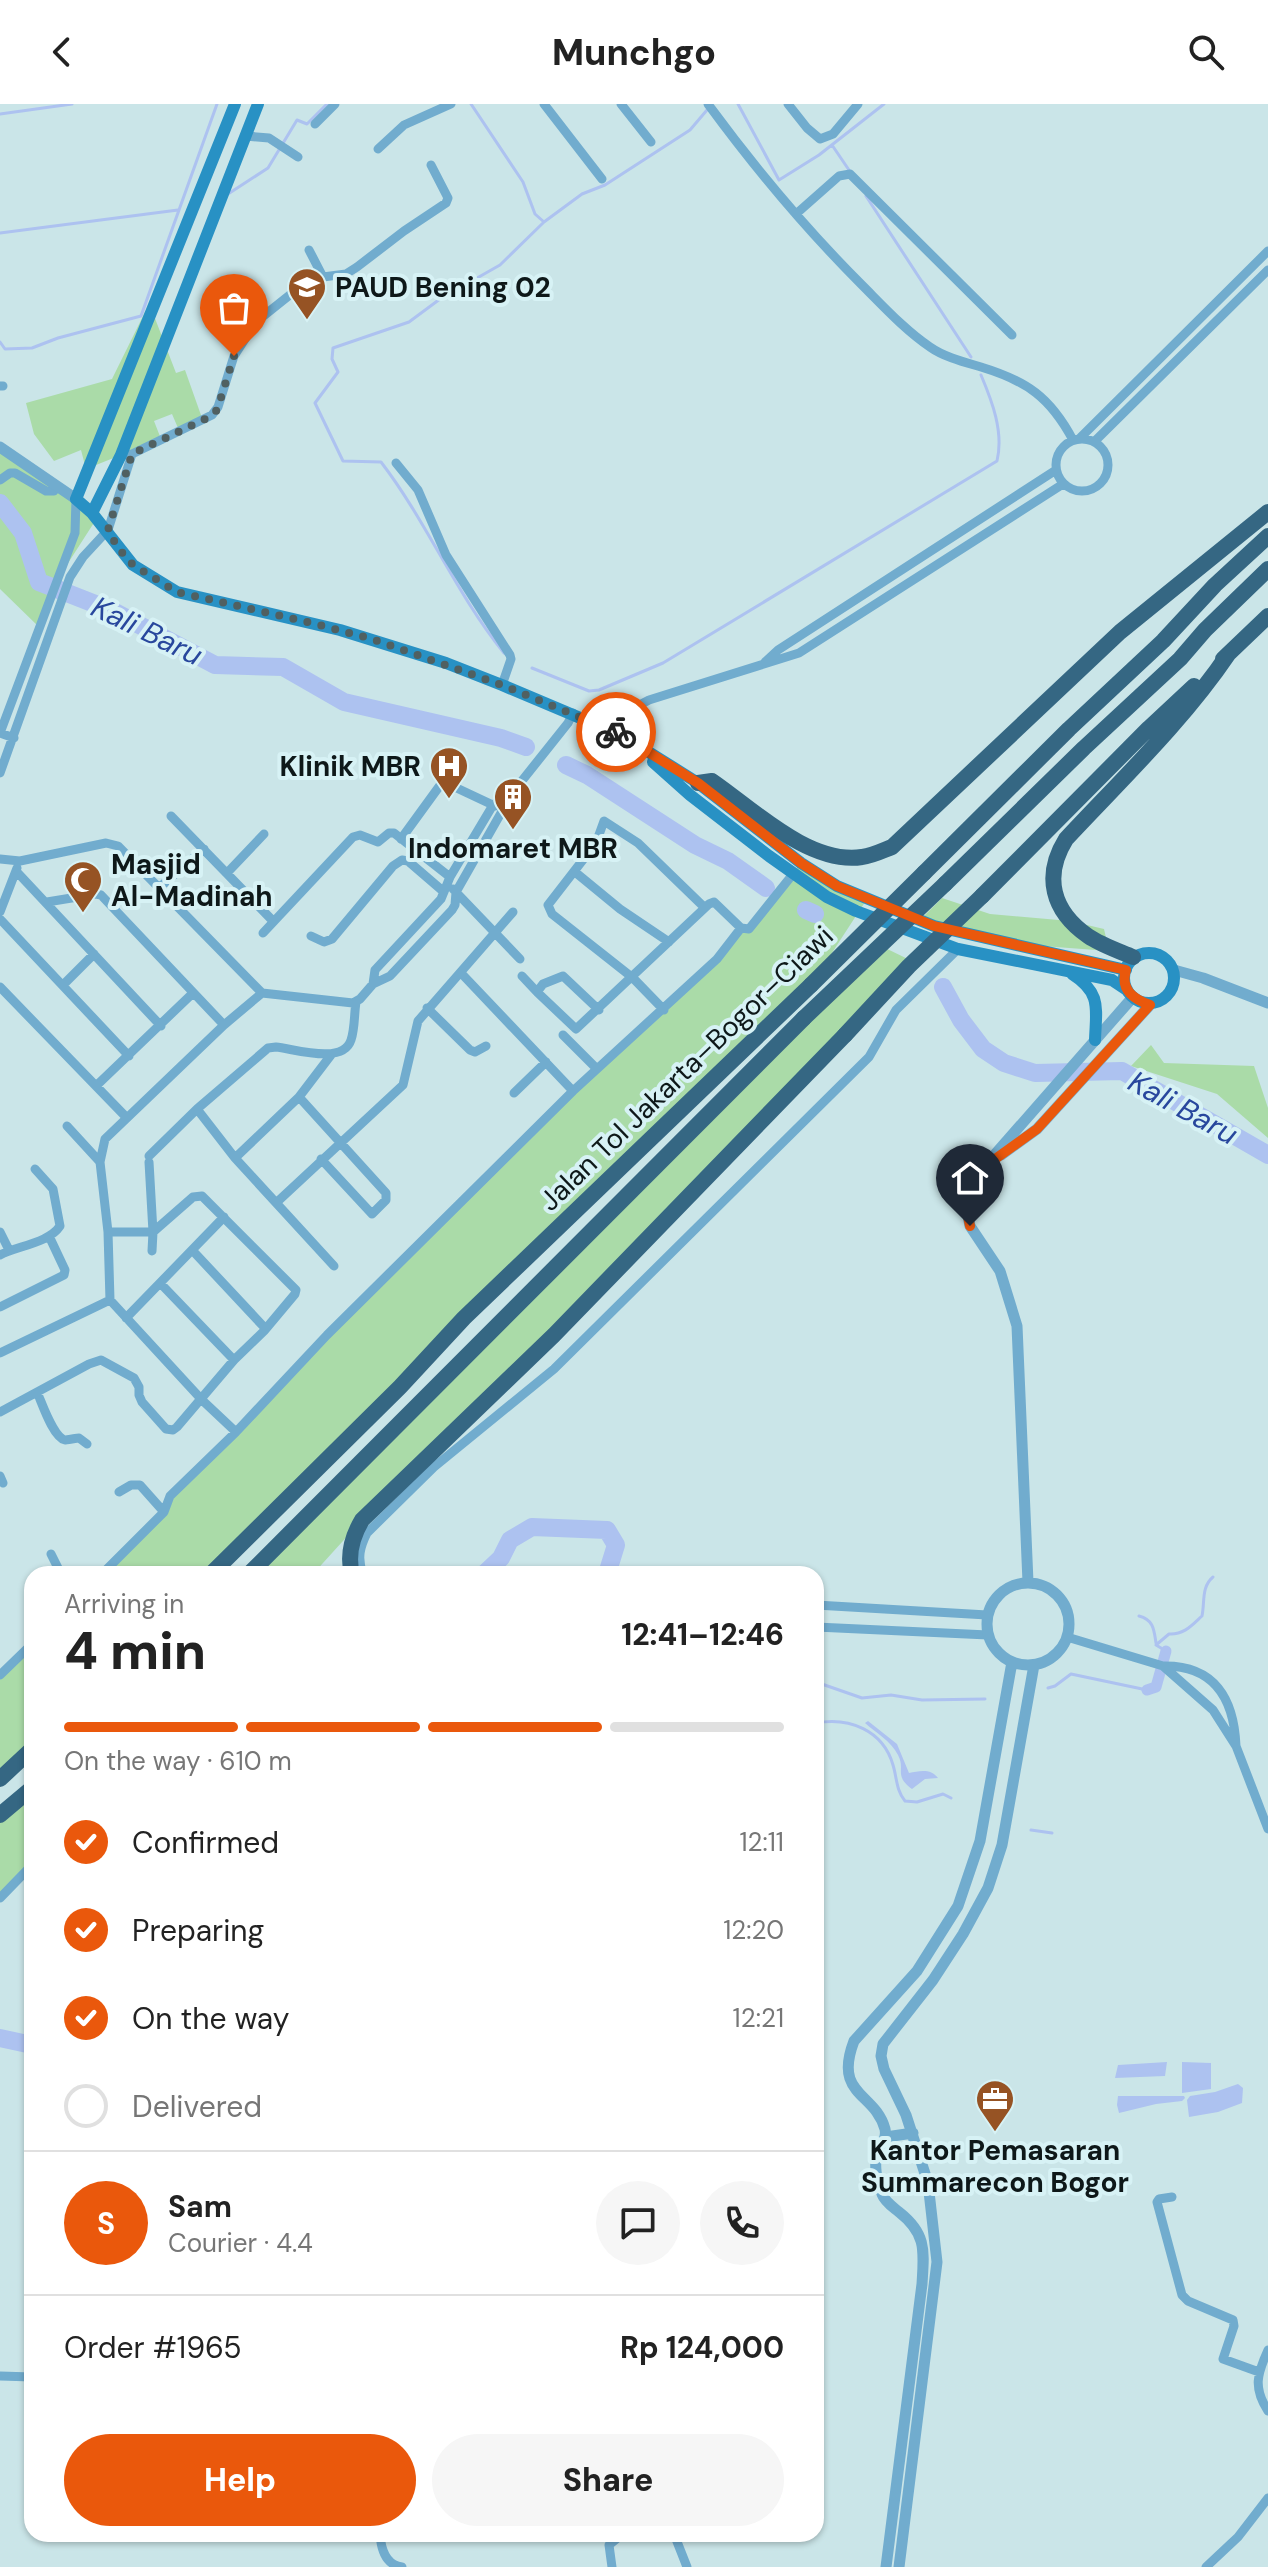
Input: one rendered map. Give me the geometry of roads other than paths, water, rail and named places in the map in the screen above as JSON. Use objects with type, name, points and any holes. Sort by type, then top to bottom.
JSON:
[{"type":"highway","points":[[694,789],[712,781],[783,833],[813,849],[844,858],[862,857],[892,847],[1120,632],[1268,512]]},
{"type":"highway","name":"Jalan Tol Jakarta–Bogor–Ciawi","points":[[219,1566],[400,1387],[464,1318],[811,985],[1268,536]]},
{"type":"highway","name":"Jalan Tol Jakarta–Bogor–Ciawi","points":[[257,1566],[804,1018],[1180,659],[1268,569]]},
{"type":"highway","points":[[351,1566],[349,1554],[362,1520],[554,1335],[909,966],[1149,728],[1268,616]]},
{"type":"highway","points":[[1130,964],[1089,937],[1069,918],[1056,896],[1053,878],[1055,856],[1066,839],[1213,677],[1229,653]]},
{"type":"highway","points":[[0,1779],[24,1756]]},
{"type":"highway","points":[[0,1815],[24,1795]]},
{"type":"main road","points":[[235,104],[76,499],[108,530],[133,565],[177,592],[340,630],[446,663],[502,685],[570,718],[605,727],[623,736],[694,789],[837,886],[934,926],[1130,964]]},
{"type":"main road","points":[[92,513],[127,454],[258,104]]},
{"type":"main road","points":[[694,789],[790,879],[856,911],[932,941],[1112,980],[1130,994],[1150,1005],[1161,1001],[1174,984],[1174,970],[1164,957],[1157,953],[1141,953],[1130,964],[1124,981],[1130,994]]},
{"type":"main road","points":[[1065,969],[1084,981],[1095,998],[1097,1008],[1092,1044]]},
{"type":"street","points":[[315,124],[335,104]]},
{"type":"street","points":[[378,149],[404,125],[451,104]]},
{"type":"street","points":[[621,104],[651,142]]},
{"type":"street","points":[[708,104],[825,248],[898,321],[932,349],[1001,373],[1036,391],[1077,439],[1095,441],[1106,452],[1107,474],[1104,481],[1084,491],[1070,488],[1063,484],[1056,470],[1061,449],[1077,439],[1268,251]]},
{"type":"street","points":[[788,104],[820,139],[827,138],[839,128],[858,104]]},
{"type":"street","points":[[547,105],[602,179]]},
{"type":"street","points":[[246,136],[269,138],[298,157]]},
{"type":"street","points":[[66,575],[108,530],[127,454],[205,419],[216,411],[234,356],[256,322],[296,290],[323,277],[346,274],[448,201],[431,165]]},
{"type":"street","points":[[796,214],[839,176],[850,174],[1012,335]]},
{"type":"street","points":[[309,250],[323,277]]},
{"type":"street","points":[[1095,441],[1268,270]]},
{"type":"street","points":[[0,447],[76,499],[75,533],[66,575],[0,733],[14,738]]},
{"type":"street","points":[[396,463],[418,490],[446,555],[510,655],[502,685]]},
{"type":"street","points":[[765,662],[778,650],[1056,470]]},
{"type":"street","points":[[0,480],[15,473],[46,491],[54,491],[57,486]]},
{"type":"street","points":[[605,727],[649,700],[765,662],[791,657],[1063,484]]},
{"type":"street","points":[[0,773],[14,738],[54,606]]},
{"type":"street","points":[[373,984],[375,970],[435,905],[498,808],[570,718]]},
{"type":"street","points":[[401,839],[441,784],[446,783],[498,808]]},
{"type":"street","points":[[152,1251],[149,1159],[197,1109],[270,1047],[331,1055],[343,1051],[348,1045],[356,1002],[373,984],[390,976],[452,910],[456,892],[498,808]]},
{"type":"street","points":[[171,816],[273,921]]},
{"type":"street","points":[[664,1010],[633,978],[549,910],[548,905],[596,843],[604,821],[638,843],[704,907]]},
{"type":"street","points":[[263,933],[353,837],[360,835],[378,842],[394,833],[447,885]]},
{"type":"street","points":[[227,873],[264,834]]},
{"type":"street","points":[[0,859],[20,861],[110,843],[126,852],[262,993],[345,1004],[356,1002]]},
{"type":"street","points":[[160,887],[204,849]]},
{"type":"street","points":[[311,936],[324,942],[332,939],[393,866],[402,860],[456,892],[520,959]]},
{"type":"street","points":[[0,912],[20,861]]},
{"type":"street","points":[[16,871],[161,1026]]},
{"type":"street","points":[[575,872],[620,909],[669,942]]},
{"type":"street","points":[[110,1566],[164,1512],[170,1496],[236,1432],[327,1335],[596,1068],[664,1010],[717,959],[790,879]]},
{"type":"street","points":[[47,902],[101,895],[224,1025]]},
{"type":"street","points":[[522,976],[574,1029],[579,1028],[704,907],[714,902],[745,929]]},
{"type":"street","points":[[276,1203],[403,1085],[418,1021],[513,912]]},
{"type":"street","points":[[0,919],[129,1056]]},
{"type":"street","points":[[361,1566],[360,1546],[367,1533],[434,1467],[566,1358],[869,1057],[896,1010],[958,949]]},
{"type":"street","points":[[63,985],[94,954]]},
{"type":"street","points":[[1174,970],[1268,1003]]},
{"type":"street","points":[[461,973],[573,1091]]},
{"type":"street","points":[[537,992],[543,984],[563,976],[599,1010]]},
{"type":"street","points":[[0,987],[127,1118]]},
{"type":"street","points":[[96,1086],[193,993]]},
{"type":"street","points":[[236,1432],[202,1400],[110,1300],[108,1232],[100,1162],[105,1139],[224,1025],[262,993]]},
{"type":"street","points":[[1028,1582],[1017,1326],[1000,1271],[970,1226],[966,1206],[968,1189],[1092,1044],[1130,994]]},
{"type":"street","points":[[984,1167],[1037,1129],[1150,1005]]},
{"type":"street","points":[[427,1008],[470,1050],[475,1052],[486,1046]]},
{"type":"street","points":[[563,1035],[596,1068]]},
{"type":"street","points":[[235,1158],[299,1097],[331,1055]]},
{"type":"street","points":[[514,1093],[546,1062]]},
{"type":"street","points":[[299,1097],[386,1193],[386,1200],[375,1213],[369,1212],[321,1159]]},
{"type":"street","points":[[197,1109],[235,1158],[334,1266]]},
{"type":"street","points":[[67,1126],[100,1162]]},
{"type":"street","points":[[0,1232],[5,1252],[49,1236],[60,1226],[52,1186],[35,1169]]},
{"type":"street","points":[[0,1412],[99,1360],[134,1378],[142,1402],[169,1430],[177,1427],[295,1294],[296,1290],[202,1196],[197,1195],[153,1232],[108,1232]]},
{"type":"street","points":[[126,1318],[224,1217]]},
{"type":"street","points":[[0,1307],[64,1275],[65,1270],[49,1236]]},
{"type":"street","points":[[193,1251],[263,1325],[264,1331]]},
{"type":"street","points":[[161,1284],[234,1360]]},
{"type":"street","points":[[0,1353],[110,1300]]},
{"type":"street","points":[[37,1392],[55,1431],[65,1440],[79,1438],[87,1444]]},
{"type":"street","points":[[119,1492],[131,1485],[140,1485],[164,1512]]},
{"type":"street","points":[[51,1554],[57,1566]]},
{"type":"street","points":[[1028,1582],[1049,1588],[1058,1595],[1068,1615],[1067,1637],[1055,1656],[1034,1665],[1012,1662],[993,1646],[988,1635],[987,1615],[993,1601],[1003,1590],[1028,1582]]},
{"type":"street","points":[[824,1605],[987,1615]]},
{"type":"street","points":[[824,1627],[988,1635]]},
{"type":"street","points":[[1067,1637],[1163,1666],[1178,1666],[1201,1674],[1214,1683],[1227,1700],[1235,1721],[1236,1746]]},
{"type":"street","points":[[0,1675],[24,1652]]},
{"type":"street","points":[[886,2567],[922,2284],[922,2239],[912,2222],[882,2195],[875,2167],[877,2152],[886,2137],[881,2119],[860,2097],[849,2078],[849,2056],[854,2041],[917,1971],[958,1906],[970,1877],[980,1841],[1012,1662]]},
{"type":"street","points":[[899,2567],[935,2285],[936,2238],[928,2183],[913,2133],[881,2056],[883,2044],[933,1980],[988,1888],[1002,1845],[1034,1665]]},
{"type":"street","points":[[1163,1666],[1213,1710],[1236,1746],[1268,1829]]},
{"type":"street","points":[[1198,1696],[1214,1683]]},
{"type":"street","points":[[0,1898],[24,1873]]},
{"type":"street","points":[[886,2137],[913,2133]]},
{"type":"street","points":[[1172,2197],[1156,2201],[1182,2295],[1186,2300],[1233,2320],[1224,2361],[1259,2372]]},
{"type":"street","points":[[922,2239],[936,2238]]},
{"type":"street","points":[[1268,2350],[1259,2372],[1259,2396],[1268,2411]]},
{"type":"street","points":[[0,2376],[24,2377]]},
{"type":"street","points":[[1206,2567],[1238,2537],[1268,2498]]},
{"type":"street","points":[[382,2542],[389,2561],[402,2567]]},
{"type":"street","points":[[611,2542],[609,2545],[612,2567]]},
{"type":"street","points":[[677,2542],[687,2567]]},
{"type":"water","points":[[868,1721],[897,1744],[909,1773],[928,1771],[938,1778],[925,1779],[912,1789],[901,1776],[900,1760],[895,1750],[865,1723]]},
{"type":"water","points":[[1167,2062],[1165,2076],[1115,2078],[1118,2065]]},
{"type":"water","points":[[1182,2062],[1211,2063],[1211,2089],[1182,2093]]},
{"type":"water","points":[[1238,2084],[1243,2088],[1242,2103],[1218,2112],[1189,2117],[1187,2100],[1190,2096]]},
{"type":"water","points":[[1118,2096],[1184,2096],[1185,2098],[1119,2113]]},
{"type":"waterway","points":[[0,114],[72,104]]},
{"type":"waterway","points":[[0,342],[5,349],[32,348],[141,316],[217,104]]},
{"type":"waterway","points":[[228,194],[268,168],[297,120],[307,124],[327,104]]},
{"type":"waterway","points":[[471,104],[523,182],[535,214],[544,222],[500,265],[440,299],[409,322],[333,348],[332,359],[338,372],[315,403],[343,461],[381,462],[413,509],[471,607],[504,653]]},
{"type":"waterway","points":[[738,104],[779,180],[819,155],[884,104]]},
{"type":"waterway","points":[[544,222],[582,194],[605,185],[690,130],[707,110]]},
{"type":"waterway","points":[[832,145],[851,173]]},
{"type":"waterway","points":[[866,196],[971,357]]},
{"type":"waterway","points":[[0,233],[178,210]]},
{"type":"waterway","points":[[532,668],[589,691],[599,690],[663,663],[997,461],[998,428],[981,375]]},
{"type":"waterway","name":"Kali Baru","points":[[0,503],[23,533],[39,582],[113,611],[215,665],[283,667],[344,702],[501,738],[526,747]]},
{"type":"waterway","name":"Kali Baru","points":[[566,765],[587,775],[695,845],[728,861],[766,888]]},
{"type":"waterway","name":"Kali Baru","points":[[806,910],[815,914]]},
{"type":"waterway","name":"Kali Baru","points":[[943,987],[961,1020],[983,1049],[1004,1063],[1035,1073],[1122,1071],[1268,1155]]},
{"type":"waterway","points":[[492,1566],[501,1558],[510,1540],[532,1527],[607,1530],[616,1545],[609,1566]]},
{"type":"waterway","points":[[1166,1651],[1156,1645],[1169,1634],[1187,1629],[1202,1616],[1205,1590],[1213,1577]]},
{"type":"waterway","points":[[1139,1616],[1150,1623],[1156,1643]]},
{"type":"waterway","points":[[1147,1690],[1156,1687],[1166,1651]]},
{"type":"waterway","points":[[1048,1688],[1071,1674],[1147,1690]]},
{"type":"waterway","points":[[824,1685],[862,1698],[891,1695],[922,1700],[985,1699]]},
{"type":"waterway","points":[[824,1722],[852,1724],[873,1735],[888,1753],[905,1801],[917,1802],[943,1794],[951,1798]]},
{"type":"waterway","points":[[1031,1830],[1052,1833]]},
{"type":"waterway","points":[[0,2038],[24,2043]]},
{"type":"place","name":"PAUD Bening 02","points":[[307,321]]},
{"type":"place","name":"Klinik MBR","points":[[449,800]]},
{"type":"place","name":"Indomaret MBR","points":[[513,831]]},
{"type":"place","name":"Masjid Al-Madinah","points":[[83,914]]},
{"type":"place","name":"Kantor Pemasaran Summarecon Bogor","points":[[995,2133]]}]
